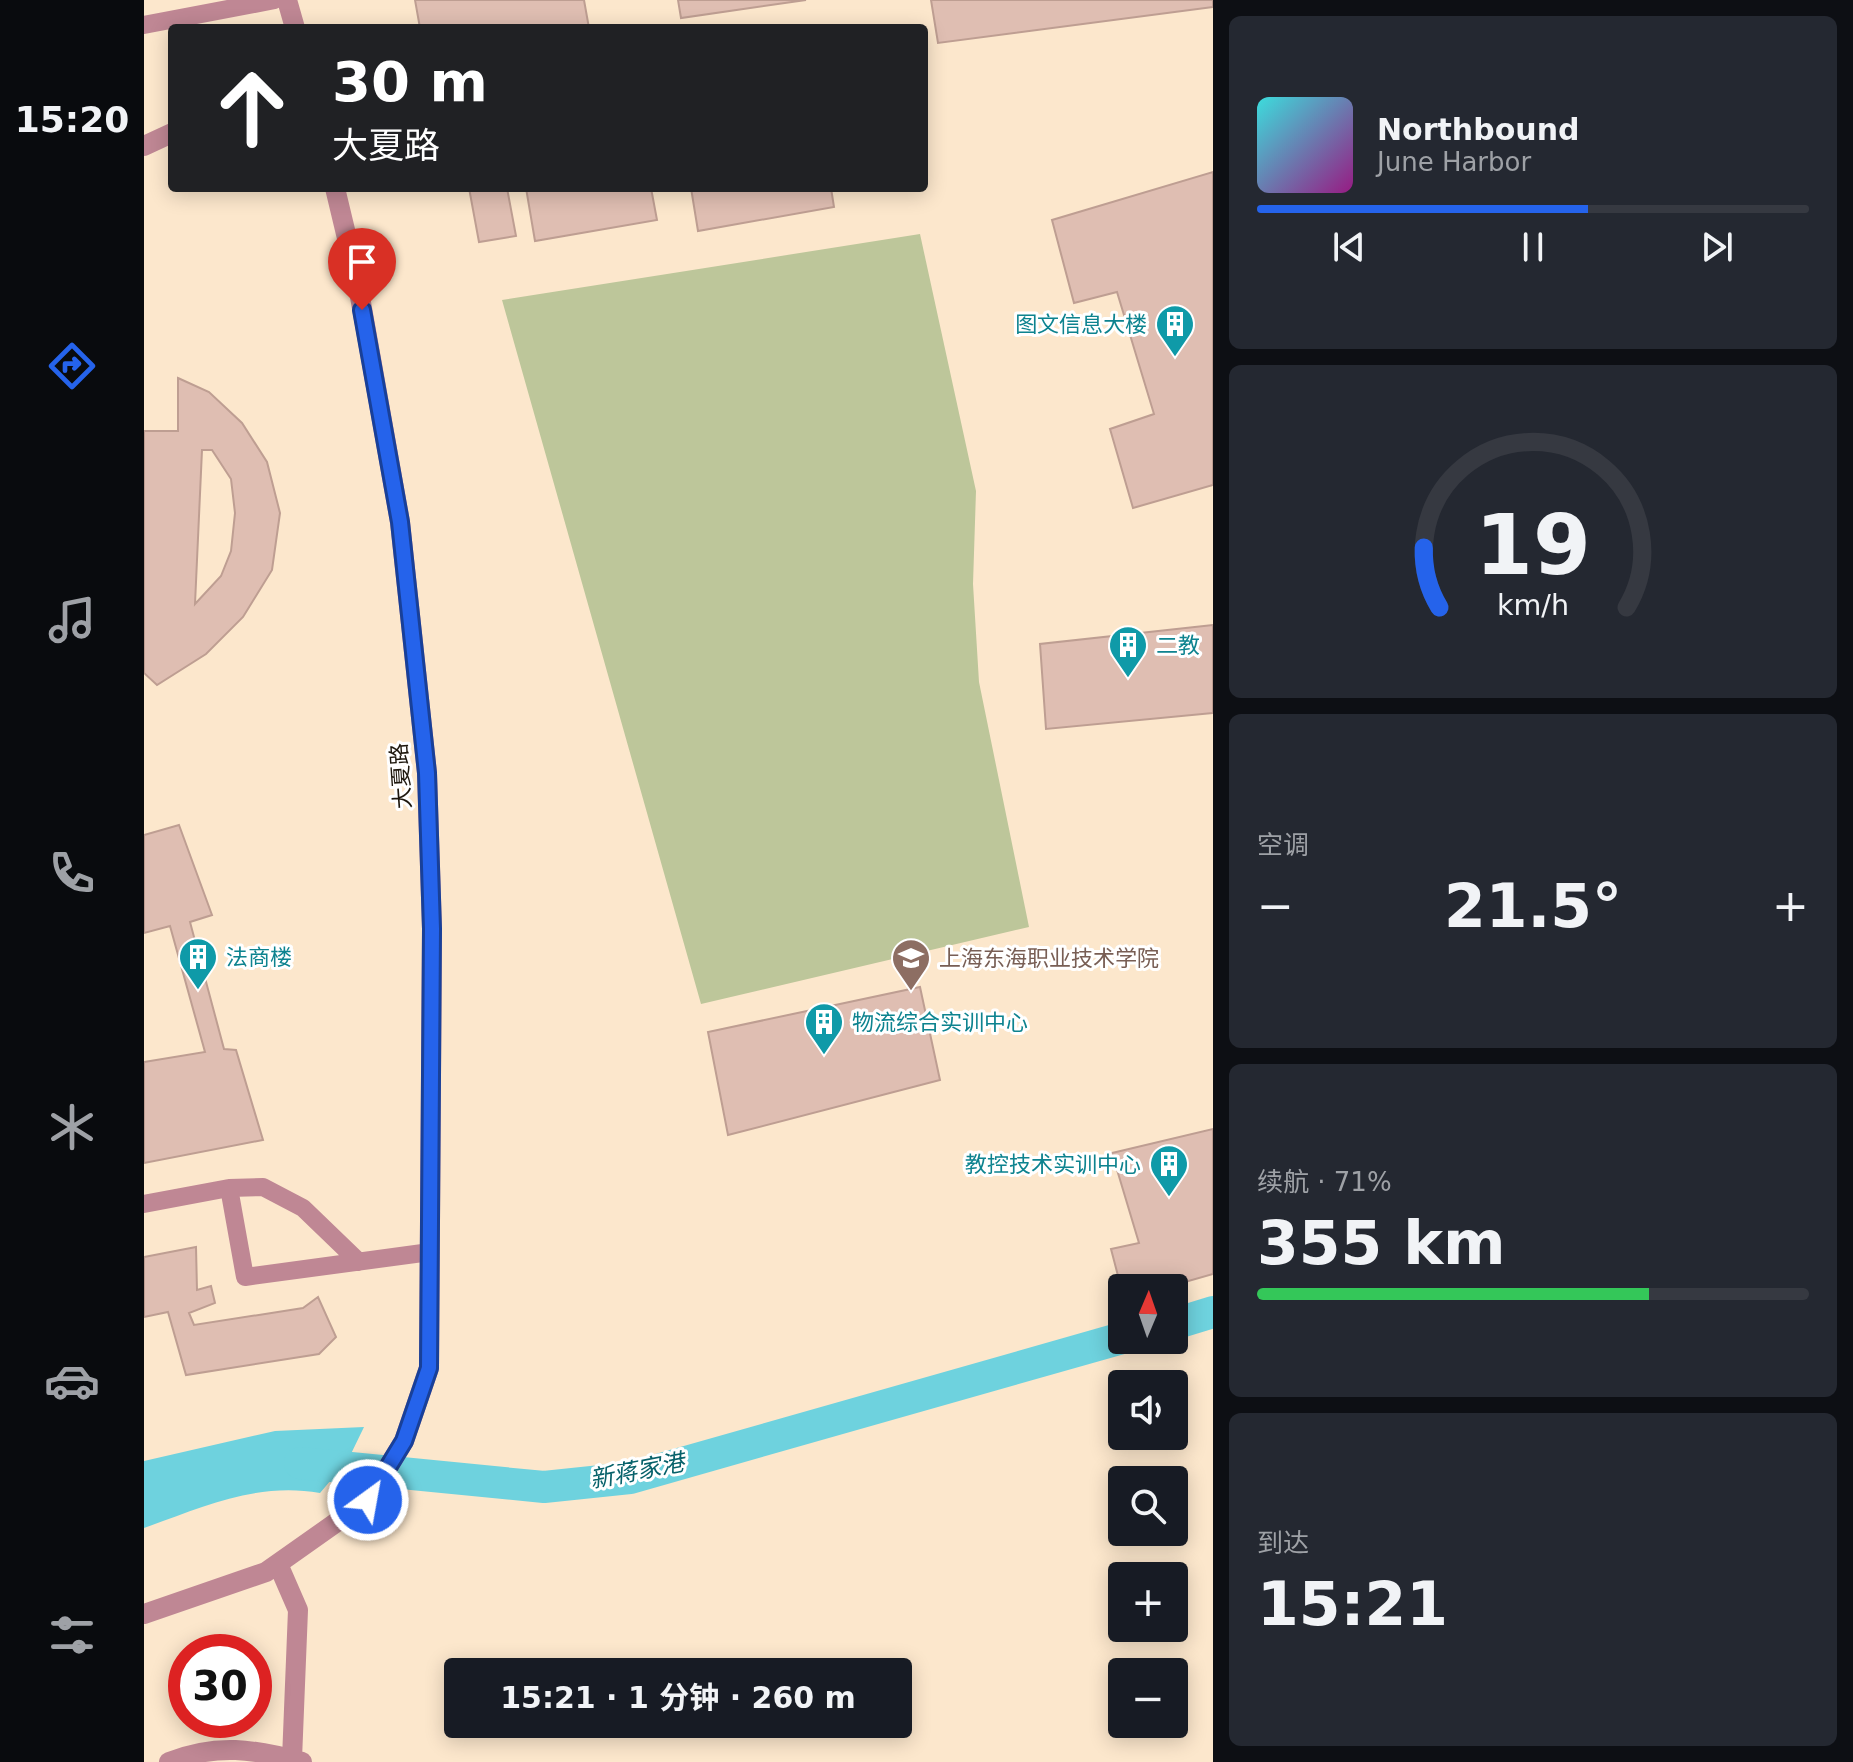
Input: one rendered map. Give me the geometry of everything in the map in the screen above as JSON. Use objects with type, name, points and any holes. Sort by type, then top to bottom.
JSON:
[{"type":"street","points":[[144,25],[275,0]]},
{"type":"street","points":[[287,0],[294,24]]},
{"type":"street","points":[[144,146],[168,135]]},
{"type":"street","name":"大夏路","points":[[144,1614],[266,1572],[313,1542],[368,1500],[404,1441],[429,1368],[432,929],[427,773],[400,522],[357,280],[336,192]]},
{"type":"street","points":[[144,1204],[229,1188],[263,1187],[303,1208],[359,1262]]},
{"type":"street","points":[[229,1188],[245,1277],[430,1252]]},
{"type":"street","points":[[169,1762],[193,1753],[258,1749],[297,1761],[298,1610],[278,1564]]},
{"type":"green space","points":[[920,234],[976,491],[973,584],[979,682],[1029,927],[701,1004],[502,300]]},
{"type":"water","points":[[364,1427],[348,1460],[320,1493],[274,1491],[230,1498],[144,1528],[144,1461],[275,1431]]},
{"type":"building","points":[[415,0],[584,0],[588,24],[419,24]]},
{"type":"building","points":[[678,0],[806,0],[681,18]]},
{"type":"building","points":[[931,0],[1213,0],[1213,7],[938,43]]},
{"type":"building","name":"图文信息大楼","points":[[1213,172],[1213,485],[1133,508],[1110,429],[1154,414],[1117,292],[1074,303],[1052,220]]},
{"type":"building","points":[[470,192],[508,192],[516,236],[479,242]]},
{"type":"building","points":[[527,192],[652,192],[657,220],[535,241]]},
{"type":"building","points":[[692,192],[832,192],[834,207],[698,231]]},
{"type":"building","points":[[178,378],[209,392],[242,423],[267,462],[280,513],[272,570],[243,617],[206,654],[157,685],[144,673],[144,431],[178,431]],"holes":[[[202,450],[212,450],[231,479],[235,513],[231,551],[221,576],[195,604]]]},
{"type":"building","name":"二教","points":[[1213,625],[1213,713],[1046,729],[1040,644]]},
{"type":"building","name":"法商楼","points":[[179,825],[212,915],[190,922],[224,1049],[236,1050],[263,1140],[144,1163],[144,1062],[205,1052],[170,926],[144,933],[144,835]]},
{"type":"building","name":"物流综合实训中心","points":[[920,987],[940,1080],[728,1135],[708,1032]]},
{"type":"building","name":"教控技术实训中心","points":[[1213,1129],[1213,1274],[1188,1281],[1188,1274],[1118,1274],[1111,1249],[1139,1243],[1112,1153]]},
{"type":"building","points":[[196,1247],[197,1290],[211,1286],[215,1303],[189,1313],[194,1325],[303,1308],[318,1297],[336,1337],[319,1354],[186,1375],[168,1312],[144,1317],[144,1257]]},
{"type":"waterway","name":"新蒋家港","points":[[1188,1320],[1213,1312]]},
{"type":"waterway","name":"新蒋家港","points":[[300,1463],[544,1487],[630,1478],[1108,1342]]},
{"type":"place","name":"图文信息大楼","points":[[1175,358]]},
{"type":"place","name":"二教","points":[[1128,679]]},
{"type":"place","name":"法商楼","points":[[198,991]]},
{"type":"place","name":"上海东海职业技术学院","points":[[911,992]]},
{"type":"place","name":"物流综合实训中心","points":[[824,1056]]},
{"type":"place","name":"教控技术实训中心","points":[[1169,1198]]},
{"type":"route","points":[[362,310],[400,522],[427,773],[432,929],[429,1368],[404,1441],[368,1500]]}]
